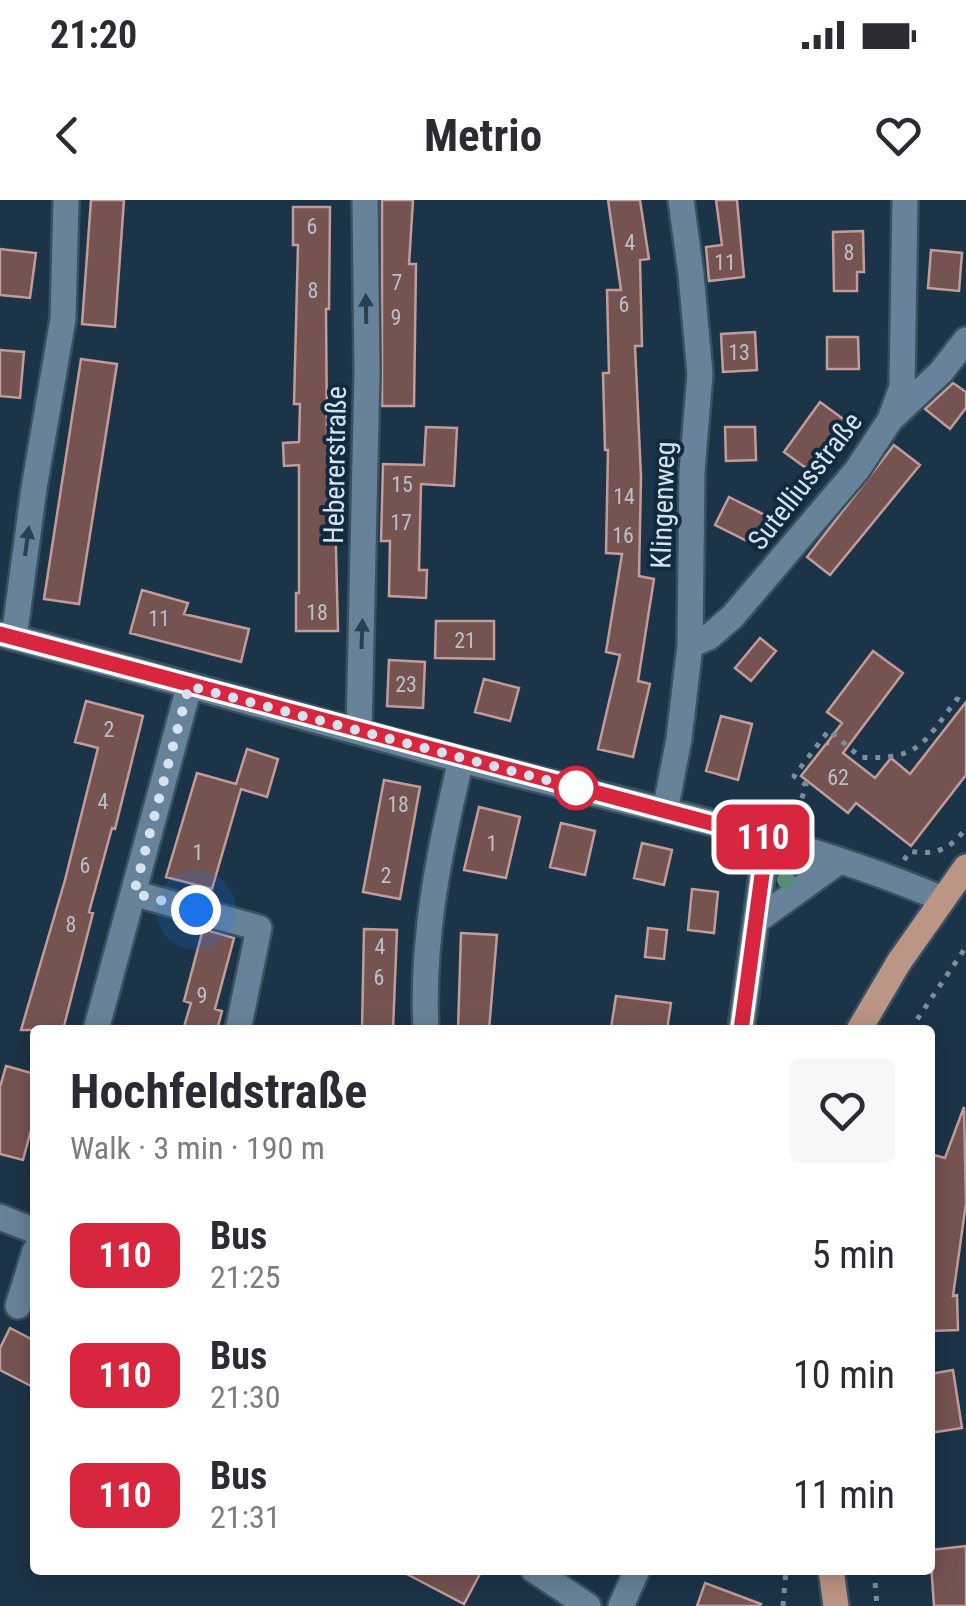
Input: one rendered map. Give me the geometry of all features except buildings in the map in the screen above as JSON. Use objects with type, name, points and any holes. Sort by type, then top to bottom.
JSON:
[{"type":"main road","points":[[862,1025],[899,962],[966,867]]},
{"type":"main road","points":[[833,1575],[836,1606]]},
{"type":"street","points":[[66,200],[63,320],[7,636],[777,842],[893,878],[942,898]]},
{"type":"street","name":"Hebererstraße","points":[[359,731],[367,372],[365,200]]},
{"type":"street","name":"Klingenweg","points":[[665,812],[679,739],[690,644],[692,471],[700,374],[692,274],[680,200]]},
{"type":"street","name":"Sutelliusstraße","points":[[690,644],[709,637],[734,616],[857,470],[890,420],[902,387],[905,200]]},
{"type":"street","points":[[890,420],[941,372],[966,340]]},
{"type":"street","points":[[97,1025],[189,686]]},
{"type":"street","points":[[426,1025],[431,920],[462,760]]},
{"type":"street","points":[[742,1025],[756,920],[777,842]]},
{"type":"street","points":[[756,920],[838,862]]},
{"type":"street","points":[[134,893],[259,928],[239,1025]]},
{"type":"street","points":[[0,1217],[30,1229]]},
{"type":"street","points":[[18,1306],[30,1267]]},
{"type":"street","points":[[542,1575],[588,1606]]},
{"type":"street","points":[[621,1606],[635,1575]]},
{"type":"path","points":[[777,842],[806,785],[794,776],[829,730],[860,757],[903,755],[916,751],[957,699],[966,704]]},
{"type":"path","points":[[893,878],[910,851],[941,851],[966,828]]},
{"type":"path","points":[[913,1025],[966,948]]},
{"type":"path","points":[[784,1606],[786,1575]]},
{"type":"path","points":[[874,1575],[877,1606]]},
{"type":"bus line","name":"110","points":[[0,634],[462,760],[767,838],[742,1025]]},
{"type":"route","points":[[196,910],[134,893],[189,686],[584,790],[576,788]]}]
